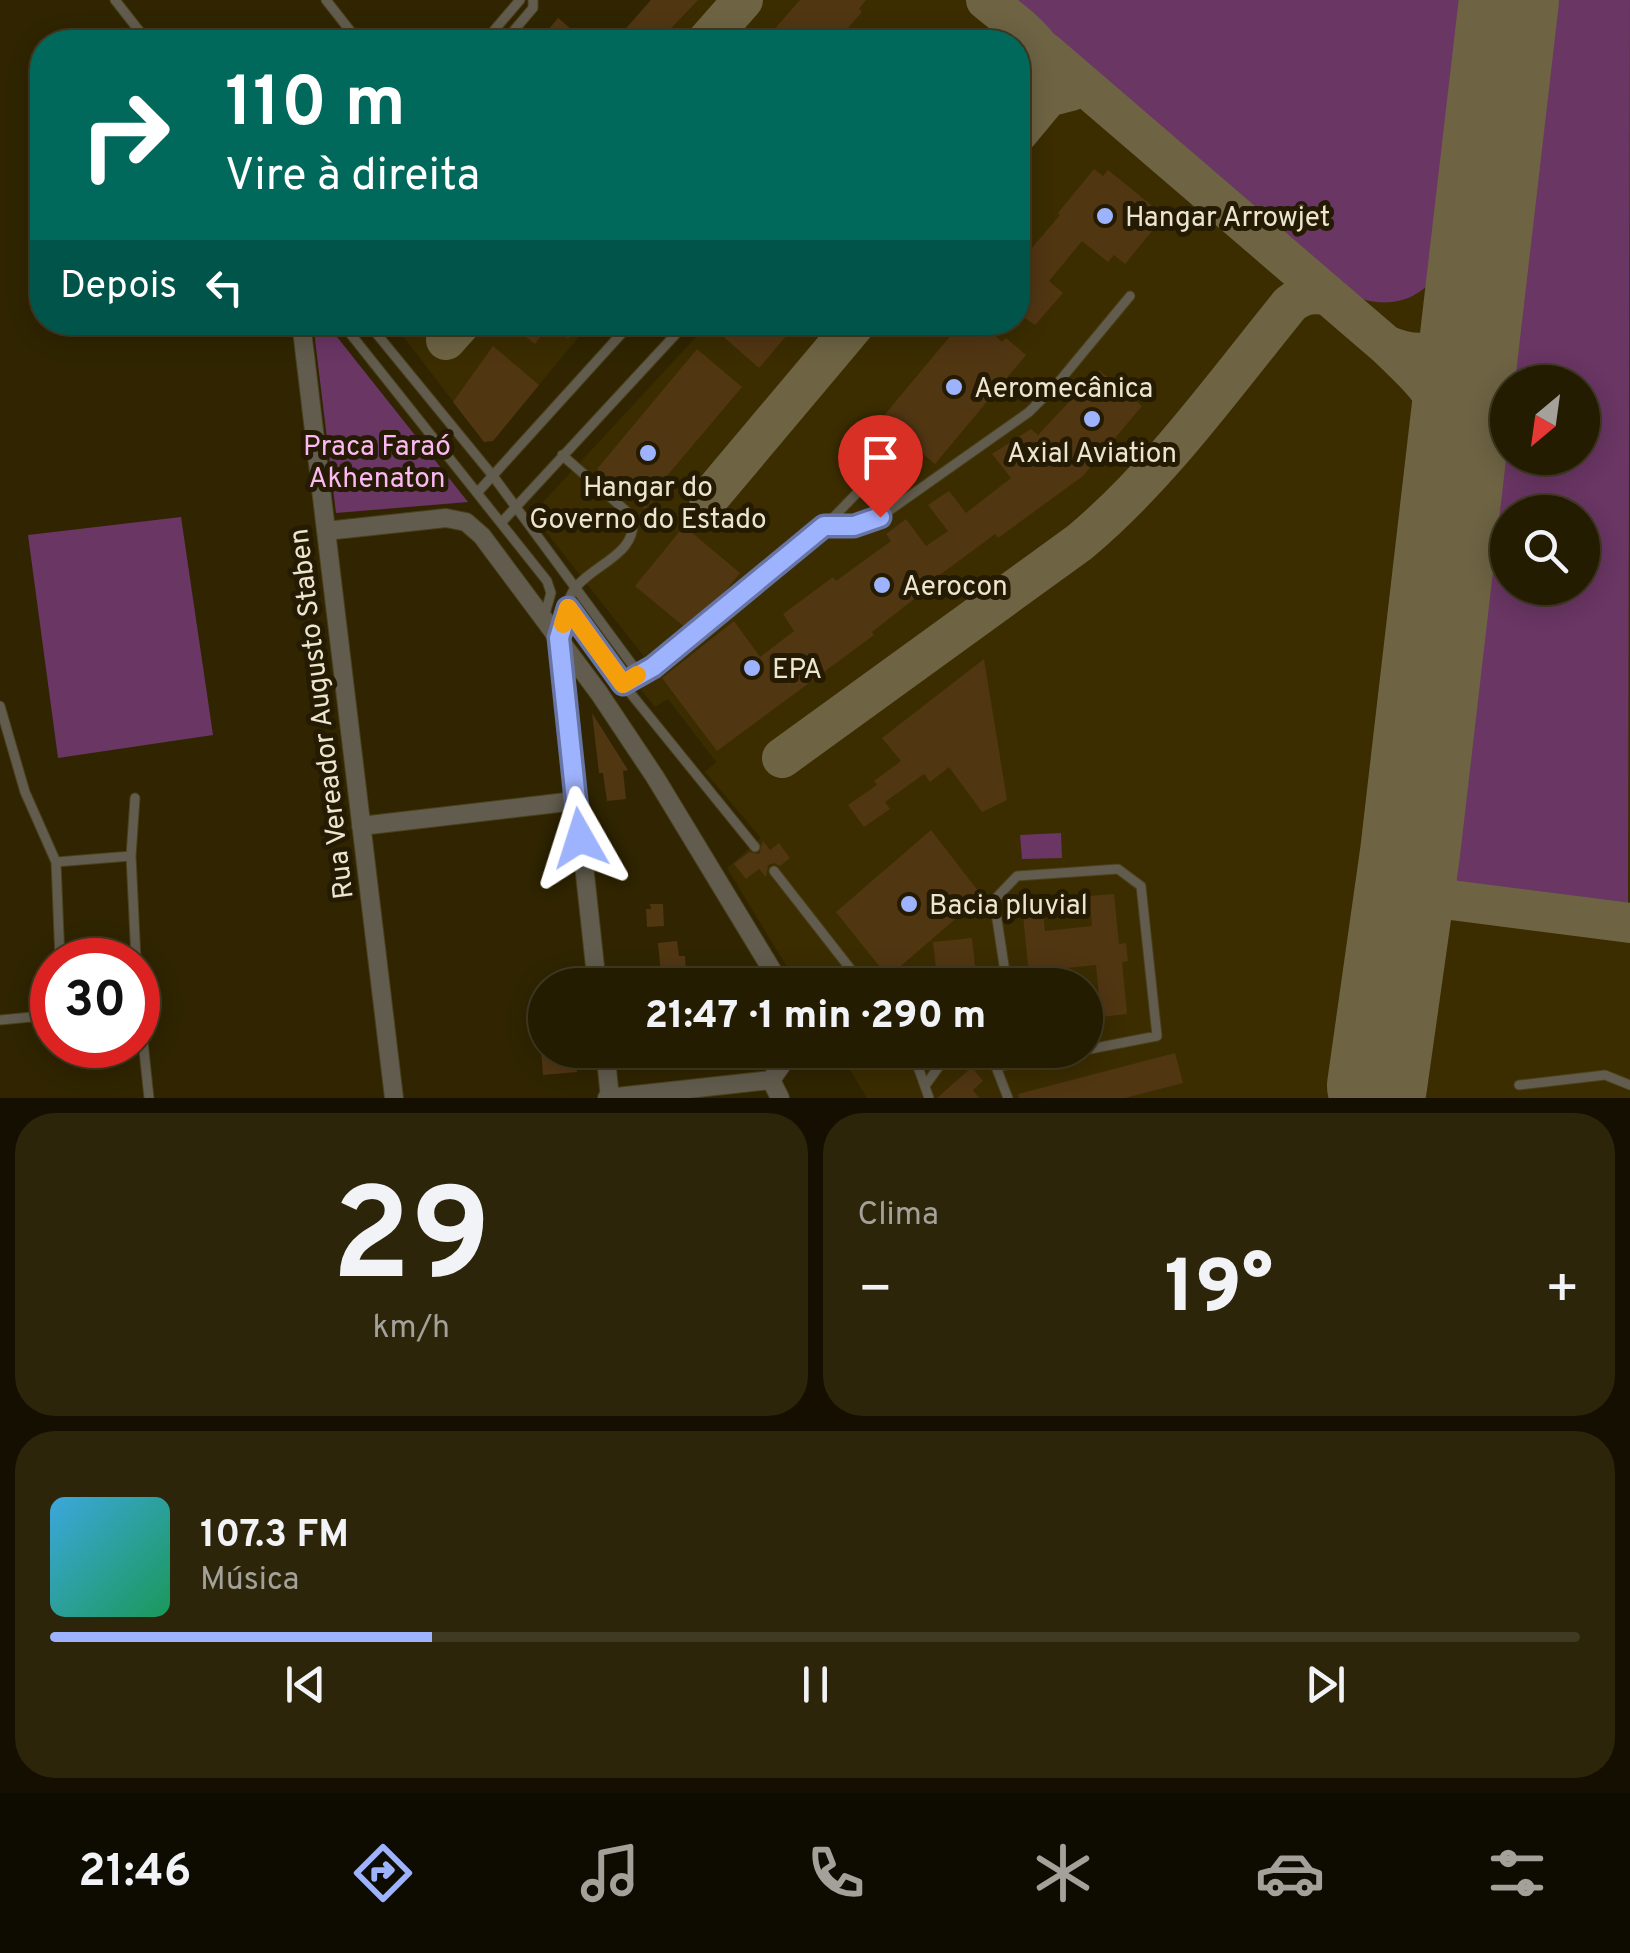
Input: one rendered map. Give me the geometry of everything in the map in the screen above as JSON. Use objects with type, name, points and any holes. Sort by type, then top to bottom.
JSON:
[{"type":"street","name":"Rua Vereador Augusto Staben","points":[[303,335],[394,1098]]},
{"type":"street","points":[[326,530],[446,518],[466,522],[482,536],[544,617],[655,777],[771,968]]},
{"type":"street","points":[[559,638],[595,968]]},
{"type":"street","points":[[362,826],[576,800]]},
{"type":"street","points":[[606,1068],[609,1098],[771,1080],[779,1068]]},
{"type":"street","points":[[771,1080],[780,1098]]},
{"type":"lane","points":[[115,0],[139,30]]},
{"type":"lane","points":[[326,0],[350,30]]},
{"type":"lane","points":[[494,30],[520,0]]},
{"type":"lane","points":[[514,30],[533,8],[533,0]]},
{"type":"lane","points":[[824,526],[854,526],[880,517],[1029,412],[1130,296]]},
{"type":"lane","points":[[355,335],[550,586],[544,617]]},
{"type":"lane","points":[[378,335],[493,476],[639,674]]},
{"type":"lane","points":[[476,493],[620,335]]},
{"type":"lane","points":[[500,523],[675,335]]},
{"type":"lane","points":[[559,638],[574,588],[628,546],[634,530],[633,517],[562,454]]},
{"type":"lane","points":[[623,684],[653,667],[824,526],[888,460]]},
{"type":"lane","points":[[568,608],[623,684],[755,847]]},
{"type":"lane","points":[[0,706],[26,792],[56,862],[59,938]]},
{"type":"lane","points":[[135,798],[130,856],[135,938]]},
{"type":"lane","points":[[56,862],[130,856]]},
{"type":"lane","points":[[1004,968],[994,900],[1017,876],[1118,869],[1141,886],[1157,1036],[1103,1046]]},
{"type":"lane","points":[[774,871],[850,968]]},
{"type":"lane","points":[[0,1020],[30,1017]]},
{"type":"lane","points":[[145,1068],[149,1098]]},
{"type":"lane","points":[[918,1068],[929,1098]]},
{"type":"lane","points":[[925,1086],[938,1068]]},
{"type":"lane","points":[[997,1068],[1008,1098]]},
{"type":"lane","points":[[1519,1085],[1604,1075],[1630,1085]]},
{"type":"shaded area","points":[[651,0],[1630,0],[1630,1098],[867,1098],[849,1068],[1103,1068],[1103,968],[788,968],[727,868],[761,838],[705,772],[716,762],[668,699],[655,707],[641,690],[647,676],[657,673],[532,514],[698,335],[1030,335],[1030,30],[625,30]]},
{"type":"shaded area","points":[[402,335],[580,335],[493,441],[484,442]]},
{"type":"green space","points":[[1012,0],[1471,0],[1444,258],[1431,282],[1399,301],[1359,298]]},
{"type":"green space","points":[[1544,0],[1630,0],[1628,908],[1450,893],[1435,882],[1490,437],[1490,475],[1600,475],[1600,365],[1499,365]]},
{"type":"green space","name":"Praca Faraó Akhenaton","points":[[314,335],[336,335],[468,502],[336,513]]},
{"type":"green space","points":[[181,517],[213,735],[58,758],[28,535]]},
{"type":"green space","points":[[1061,833],[1062,858],[1022,859],[1020,835]]},
{"type":"building","points":[[651,0],[698,0],[669,30],[625,30]]},
{"type":"building","points":[[800,0],[866,0],[859,9],[862,12],[846,30],[774,30]]},
{"type":"building","points":[[558,18],[572,30],[548,30]]},
{"type":"building","name":"Hangar Arrowjet","points":[[1094,169],[1103,176],[1108,170],[1155,208],[1147,218],[1156,226],[1125,264],[1114,255],[1108,262],[1082,241],[1049,281],[1063,293],[1035,325],[1030,321],[1030,250]]},
{"type":"building","points":[[524,335],[542,335],[535,344]]},
{"type":"building","points":[[721,335],[787,335],[759,368]]},
{"type":"building","name":"Aeromecânica","points":[[951,335],[995,335],[1002,342],[1006,338],[1026,355],[935,464],[881,419]]},
{"type":"building","points":[[493,346],[539,385],[493,441],[484,442],[453,402]]},
{"type":"building","points":[[697,349],[742,387],[655,490],[659,492],[645,509],[597,469]]},
{"type":"building","points":[[1099,370],[1142,406],[1083,476],[921,589],[923,592],[872,632],[874,635],[717,751],[662,678],[734,621],[760,657],[794,631],[783,614],[891,541],[886,534],[906,519],[926,546],[948,531],[928,505],[949,491],[966,513],[1011,478],[992,454],[1031,429],[1038,435]]},
{"type":"building","points":[[684,526],[740,573],[710,610],[687,629],[635,586]]},
{"type":"building","points":[[984,659],[1007,800],[982,812],[949,767],[930,782],[924,774],[885,802],[890,809],[864,827],[848,805],[877,785],[874,781],[901,761],[882,738]]},
{"type":"building","points":[[592,713],[628,770],[623,771],[626,799],[607,801],[603,773],[599,773]]},
{"type":"building","name":"Bacia pluvial","points":[[931,830],[982,896],[898,968],[881,968],[836,912]]},
{"type":"building","points":[[763,841],[770,850],[779,843],[790,858],[780,866],[768,865],[766,877],[759,869],[746,879],[734,864],[749,852],[759,854]]},
{"type":"building","points":[[1114,894],[1119,944],[1126,943],[1128,961],[1122,962],[1127,1014],[1103,1017],[1103,968],[1096,965],[1028,968],[1022,905],[1042,903],[1045,931],[1092,926],[1089,896]]},
{"type":"building","points":[[650,904],[663,904],[664,926],[647,927],[646,909],[651,909]]},
{"type":"building","points":[[972,938],[975,968],[936,968],[933,942]]},
{"type":"building","points":[[677,941],[686,968],[660,968],[658,943]]},
{"type":"building","points":[[1175,1053],[1183,1083],[1125,1098],[1019,1098],[1018,1094]]},
{"type":"building","points":[[542,1068],[577,1068],[577,1072],[543,1075]]},
{"type":"building","points":[[971,1068],[983,1081],[973,1090],[979,1098],[937,1098]]},
{"type":"taxiway","points":[[717,30],[743,0]]},
{"type":"taxiway","points":[[986,0],[1023,30]]},
{"type":"taxiway","points":[[1030,37],[1048,66],[1048,97]]},
{"type":"taxiway","points":[[1045,52],[1415,374],[1442,411],[1454,467]]},
{"type":"taxiway","points":[[1030,119],[1048,97],[1071,91]]},
{"type":"taxiway","points":[[782,758],[1080,542],[1165,458],[1290,304],[1308,295],[1327,295]]},
{"type":"taxiway","points":[[1386,345],[1415,353],[1444,347],[1460,334],[1473,305]]},
{"type":"taxiway","points":[[446,340],[450,335]]},
{"type":"taxiway","points":[[709,498],[846,335]]},
{"type":"taxiway","points":[[1410,853],[1425,881],[1451,900],[1630,923]]},
{"type":"runway","points":[[1377,1086],[1410,853],[1509,0]]},
{"type":"slow traffic","points":[[563,624],[568,608],[623,684],[637,675]]},
{"type":"place","name":"Hangar Arrowjet","points":[[1105,216]]},
{"type":"place","name":"Aeromecânica","points":[[954,387]]},
{"type":"place","name":"Axial Aviation","points":[[1092,419]]},
{"type":"place","name":"Hangar do Governo do Estado","points":[[648,453]]},
{"type":"place","name":"Aerocon","points":[[882,585]]},
{"type":"place","name":"EPA","points":[[752,668]]},
{"type":"place","name":"Bacia pluvial","points":[[909,904]]},
{"type":"route","points":[[580,838],[559,638],[568,608],[623,684],[653,667],[824,526],[854,526],[880,517]]}]
